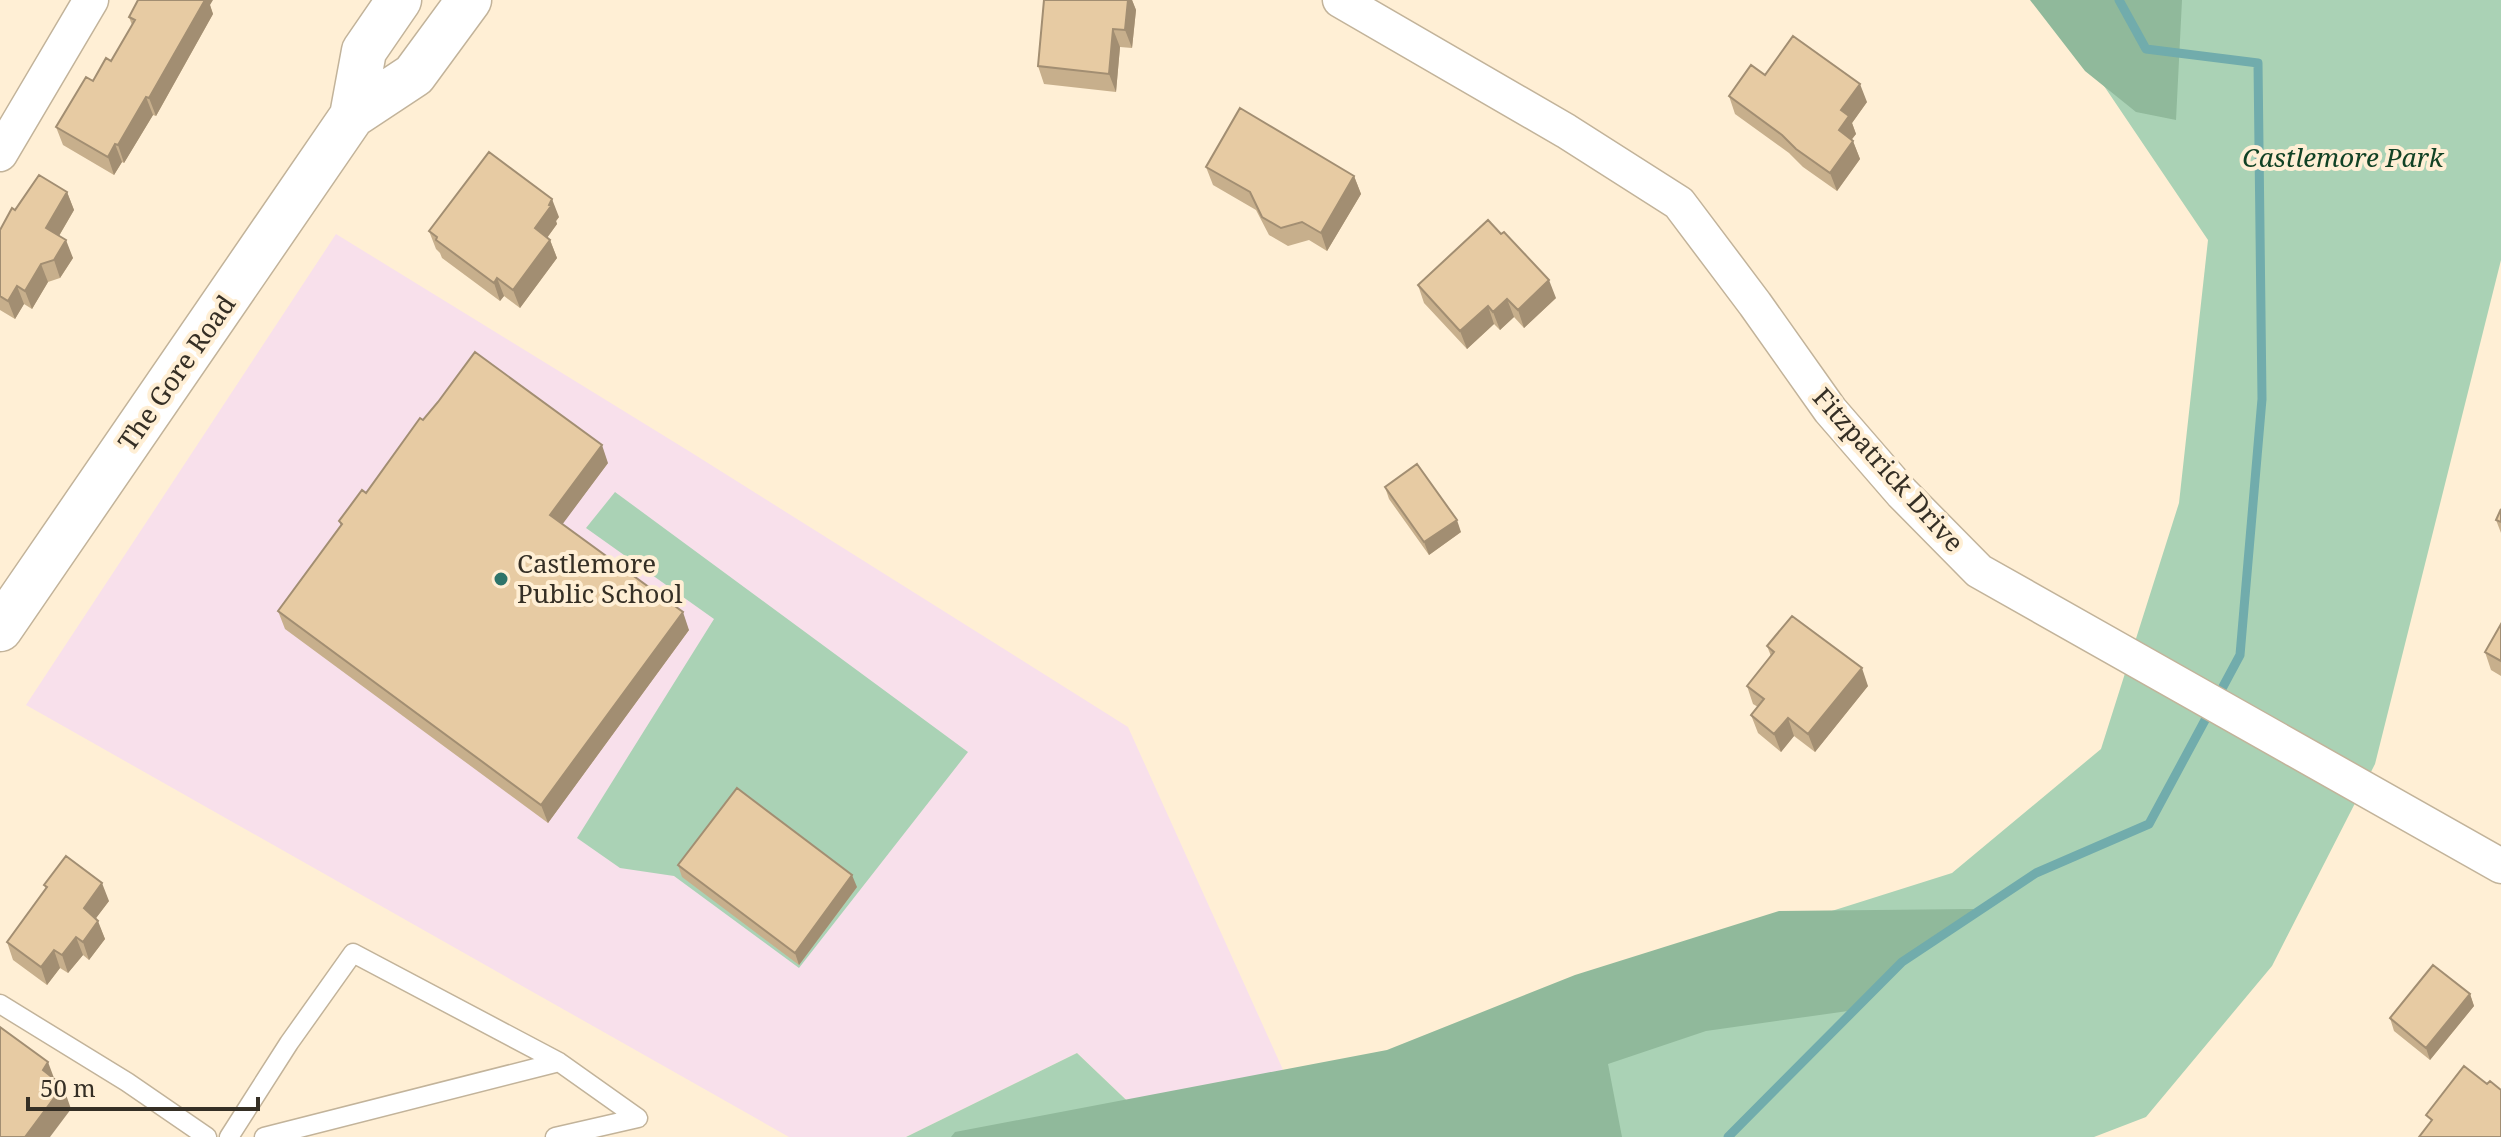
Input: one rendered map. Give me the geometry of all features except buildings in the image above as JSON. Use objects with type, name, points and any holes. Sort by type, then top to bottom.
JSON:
[{"type":"main road","name":"The Gore Road","points":[[352,116],[364,51],[399,0]]},
{"type":"main road","name":"The Gore Road","points":[[0,629],[352,116],[414,75],[469,0]]},
{"type":"street","points":[[0,154],[91,0]]},
{"type":"street","name":"Fitzpatrick Drive","points":[[1340,0],[1566,131],[1679,203],[1830,410],[1902,493],[1979,571],[2501,866]]},
{"type":"lane","points":[[229,1137],[289,1043],[353,953],[559,1062],[638,1118],[555,1137]]},
{"type":"lane","points":[[0,1004],[127,1082],[207,1137]]},
{"type":"lane","points":[[264,1137],[559,1062]]},
{"type":"shaded area","name":"Castlemore Public School","points":[[336,234],[1128,727],[1289,1083],[1142,1115],[1077,1053],[906,1137],[789,1137],[26,705]]},
{"type":"green space","points":[[2030,0],[2182,0],[2176,120],[2136,112],[2085,71]]},
{"type":"green space","name":"Castlemore Park","points":[[2046,0],[2501,0],[2501,260],[2375,764],[2272,966],[2146,1117],[2094,1137],[906,1137],[1077,1053],[1142,1115],[1289,1083],[1952,873],[2101,749],[2179,503],[2208,240]]},
{"type":"green space","points":[[615,492],[968,752],[799,968],[674,876],[620,868],[577,838],[714,619],[586,528]]},
{"type":"green space","points":[[1974,909],[1848,1011],[1706,1031],[1608,1064],[1622,1137],[951,1137],[955,1132],[1387,1050],[1575,975],[1779,911]]},
{"type":"waterway","points":[[2119,0],[2146,49],[2258,63],[2262,399],[2240,655],[2218,696]]},
{"type":"waterway","points":[[1728,1137],[1902,962],[2036,873],[2149,824],[2211,709]]},
{"type":"place","name":"Castlemore Public School","points":[[501,579]]}]
